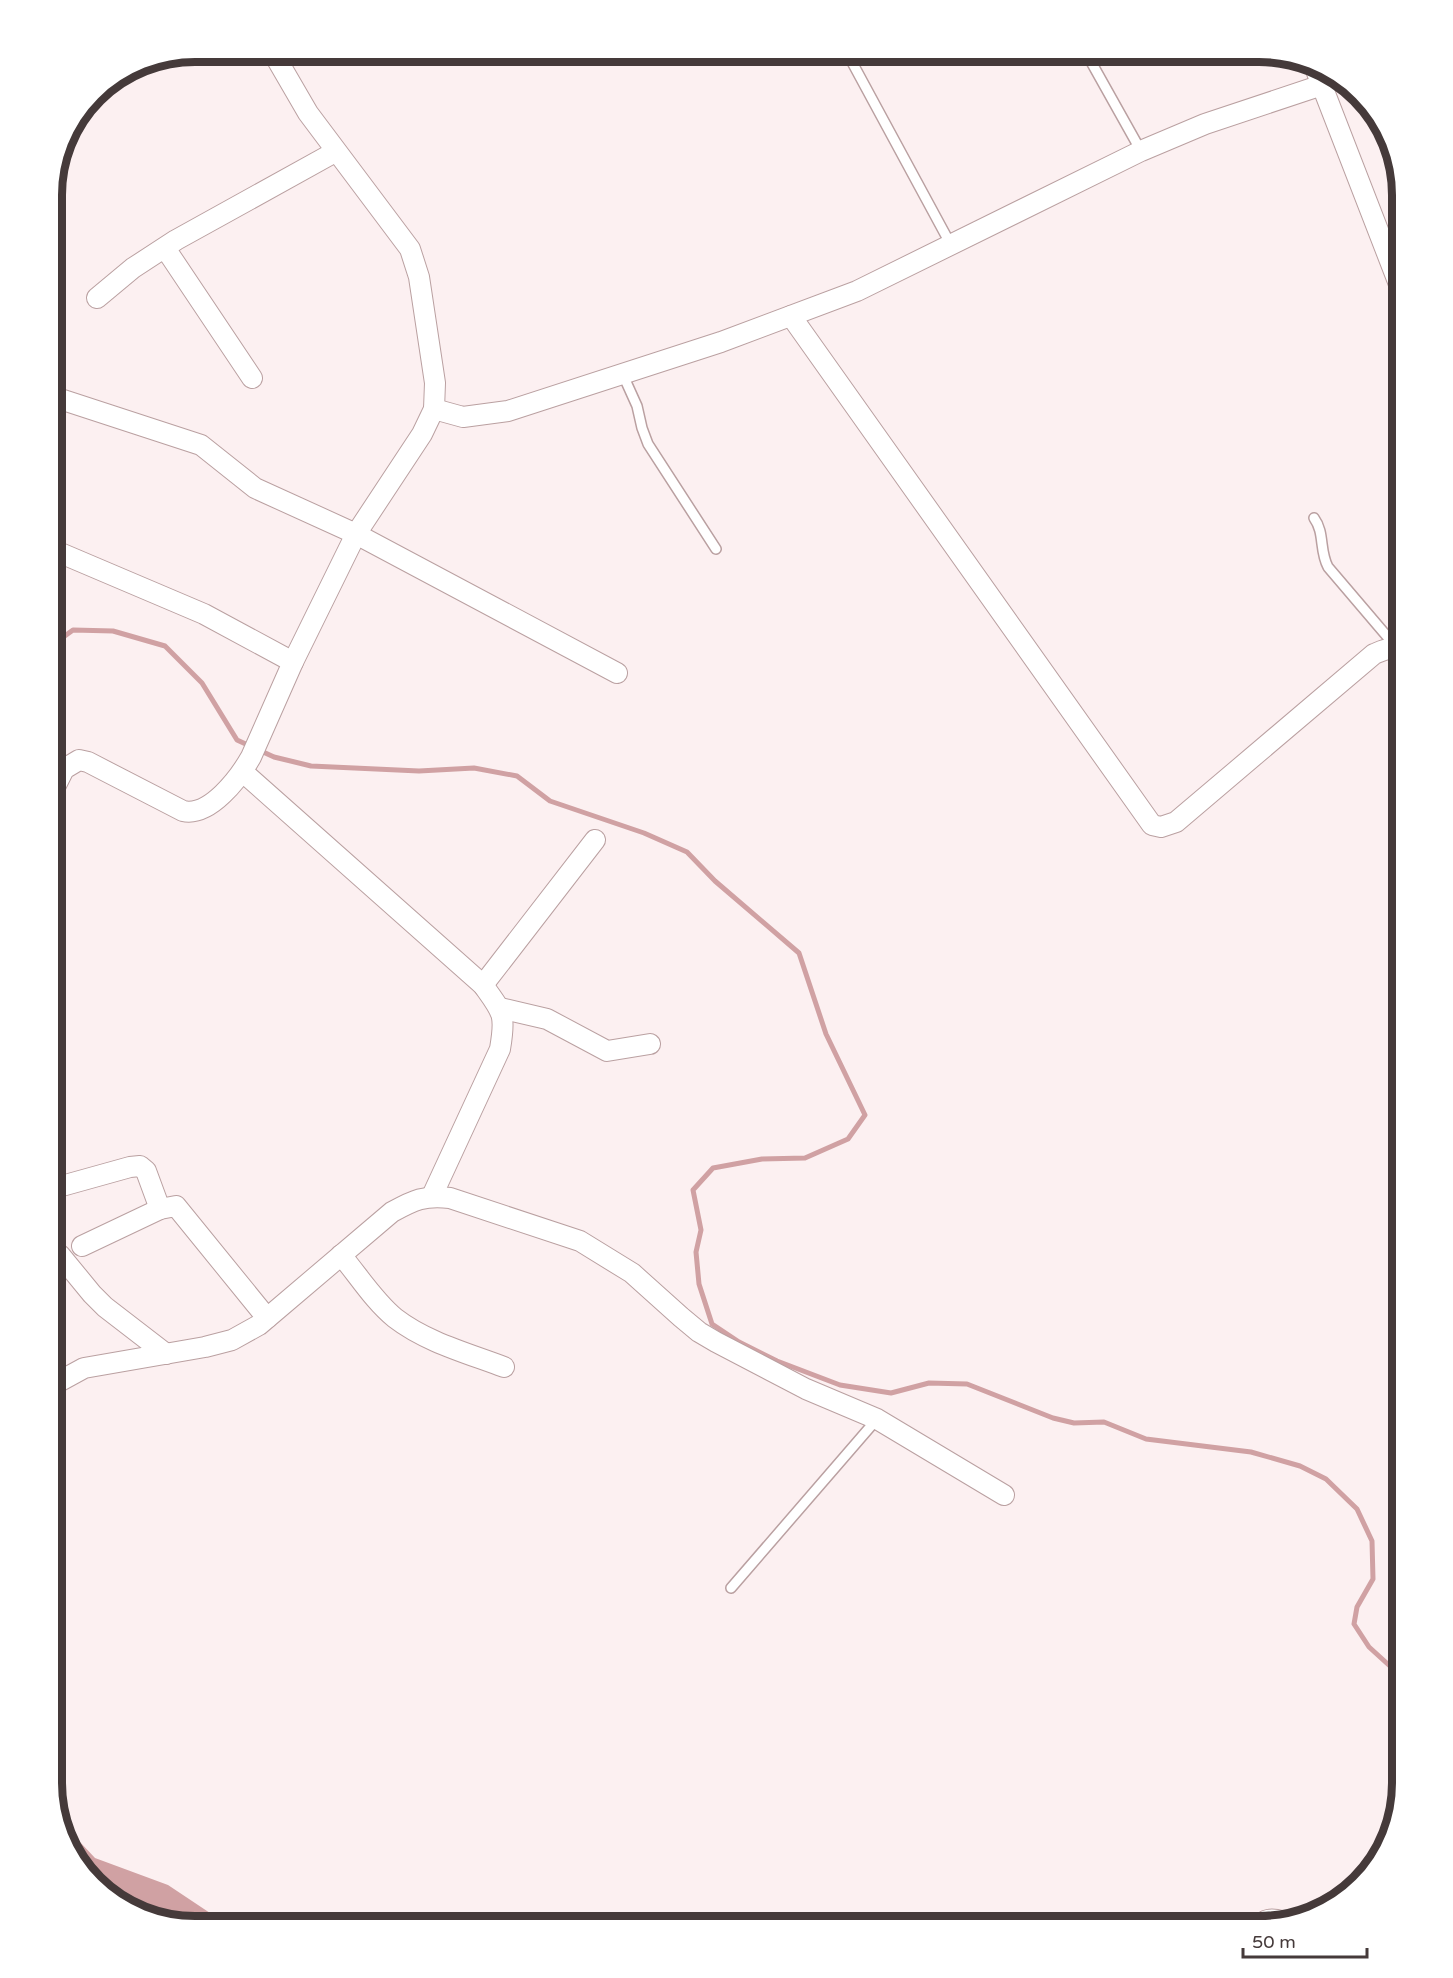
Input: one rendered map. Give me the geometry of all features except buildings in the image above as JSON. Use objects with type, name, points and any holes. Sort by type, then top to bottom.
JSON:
[{"type":"street","points":[[62,773],[64,769],[80,760],[88,762],[191,813],[208,806],[226,790],[247,765],[293,662],[356,534],[422,434],[434,409],[435,383],[419,277],[410,249],[335,152],[308,113],[278,62]]},
{"type":"street","points":[[1318,76],[1392,266]]},
{"type":"street","points":[[434,409],[463,417],[485,416],[508,411],[721,342],[857,291],[1141,151],[1205,124],[1322,85]]},
{"type":"street","points":[[97,298],[133,268],[165,248],[335,152]]},
{"type":"street","points":[[165,248],[252,378]]},
{"type":"street","points":[[791,316],[1152,825],[1161,827],[1176,822],[1374,654],[1388,648],[1392,649]]},
{"type":"street","points":[[62,400],[201,445],[255,488],[356,534],[617,673]]},
{"type":"street","points":[[62,554],[204,614],[293,662]]},
{"type":"street","points":[[247,765],[483,985],[500,1008],[504,1023],[500,1049],[432,1196]]},
{"type":"street","points":[[483,985],[595,840]]},
{"type":"street","points":[[500,1008],[547,1019],[607,1051],[650,1044]]},
{"type":"street","points":[[62,1186],[140,1166],[146,1171],[160,1209]]},
{"type":"street","points":[[62,1380],[84,1368],[232,1340],[259,1325],[392,1212],[416,1200],[432,1196],[450,1198],[580,1241],[633,1273],[699,1332],[806,1389],[877,1419],[1004,1495]]},
{"type":"street","points":[[82,1246],[160,1209],[176,1206],[181,1209],[267,1318]]},
{"type":"street","points":[[341,1255],[380,1302],[394,1317],[407,1326],[428,1338],[504,1367]]},
{"type":"street","points":[[62,1257],[105,1307],[166,1354]]},
{"type":"lane","points":[[852,62],[951,245]]},
{"type":"lane","points":[[1091,62],[1141,151]]},
{"type":"lane","points":[[623,375],[637,406],[648,444],[716,549]]},
{"type":"lane","points":[[1314,518],[1322,534],[1322,556],[1328,567],[1392,642]]},
{"type":"lane","points":[[731,1588],[877,1419]]},
{"type":"shaded area","points":[[72,1833],[95,1858],[168,1885],[214,1916],[169,1914],[128,1899],[100,1878],[79,1850]]},
{"type":"waterway","points":[[62,638],[73,630],[113,631],[165,646],[202,683],[237,740],[274,757],[311,766],[419,771],[474,768],[517,776],[550,801],[644,833],[687,852],[715,881],[799,953],[826,1034],[865,1115],[848,1139],[805,1158],[762,1159],[713,1168],[693,1190],[701,1230],[696,1252],[699,1284],[712,1324],[739,1342],[777,1361],[840,1385],[891,1393],[929,1383],[967,1384],[1053,1418],[1074,1423],[1104,1422],[1146,1439],[1251,1452],[1300,1466],[1326,1479],[1357,1509],[1372,1541],[1373,1579],[1357,1607],[1354,1624],[1369,1647],[1392,1668]]}]
